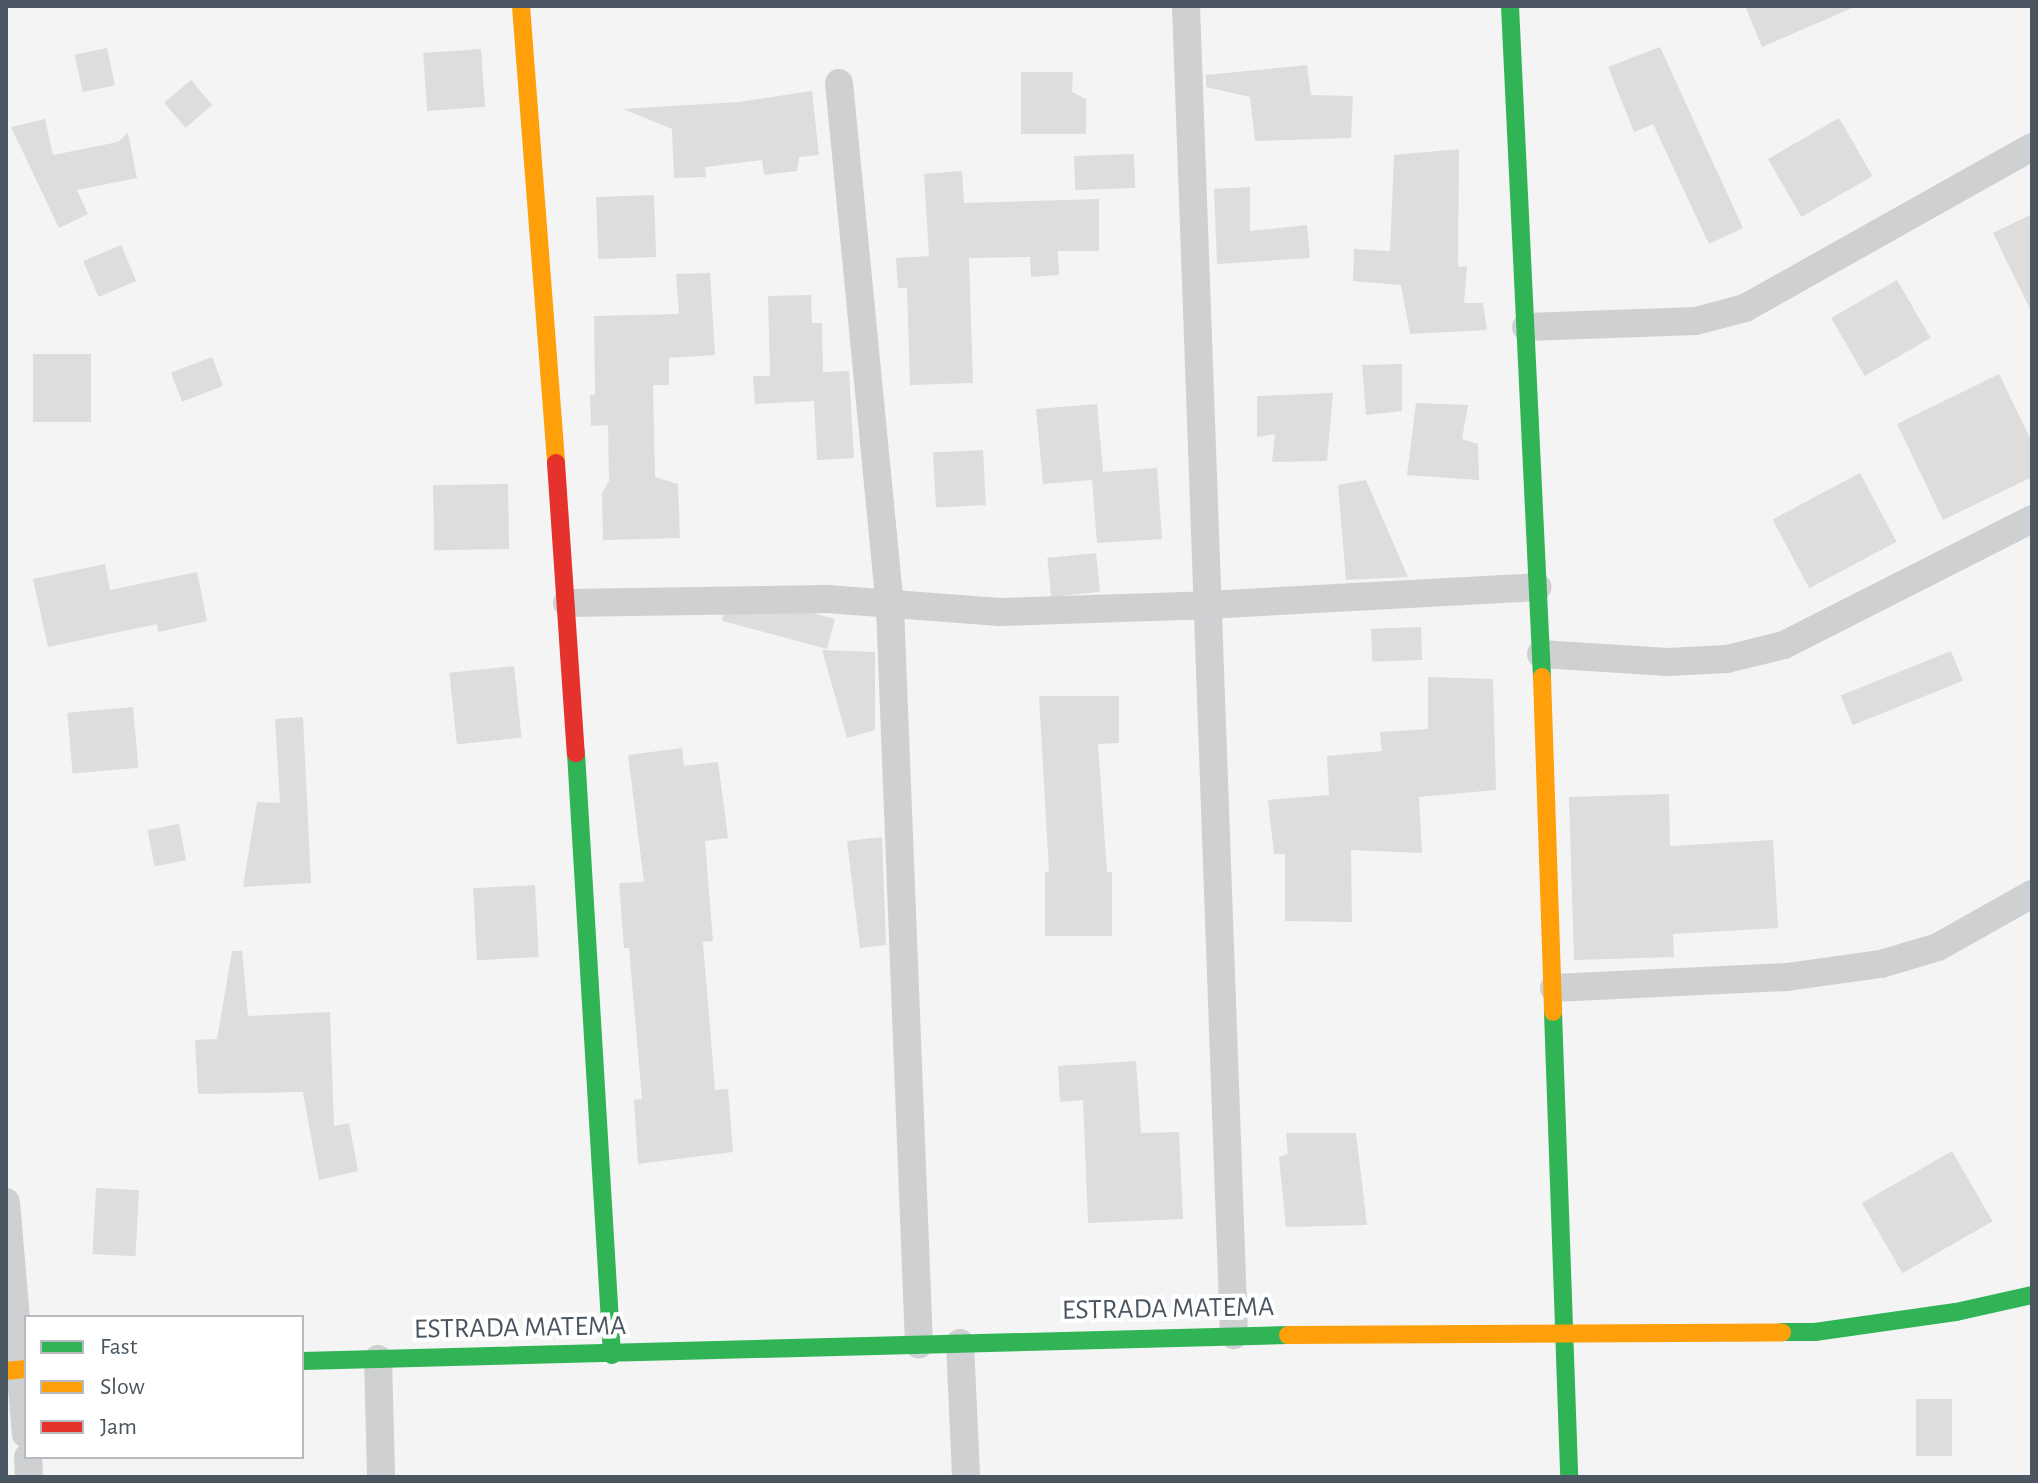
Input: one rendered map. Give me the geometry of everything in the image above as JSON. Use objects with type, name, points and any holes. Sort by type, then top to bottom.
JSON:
[{"type":"street","points":[[521,6],[567,603],[612,1355]]},
{"type":"street","points":[[1186,6],[1234,1335]]},
{"type":"street","points":[[1510,6],[1541,654],[1569,1477]]},
{"type":"street","points":[[839,83],[890,607],[919,1344]]},
{"type":"street","points":[[1526,327],[1696,321],[1745,308],[2032,147]]},
{"type":"street","points":[[1541,654],[1668,662],[1727,659],[1784,645],[2032,519]]},
{"type":"street","points":[[567,603],[827,599],[890,607],[1000,612],[1207,605],[1538,587]]},
{"type":"street","points":[[1554,988],[1787,977],[1881,964],[1938,947],[2032,894]]},
{"type":"street","points":[[6,1202],[24,1418]]},
{"type":"street","name":"ESTRADA MATEMA","points":[[304,1361],[612,1355],[1234,1335],[1815,1332],[1956,1312],[2032,1295]]},
{"type":"street","points":[[960,1343],[966,1477]]},
{"type":"street","points":[[378,1359],[381,1477]]},
{"type":"building","points":[[1745,6],[1857,6],[1762,47]]},
{"type":"building","points":[[1660,47],[1743,228],[1709,244],[1653,124],[1634,132],[1608,67]]},
{"type":"building","points":[[107,48],[115,85],[83,92],[75,55]]},
{"type":"building","points":[[481,49],[485,107],[427,111],[423,53]]},
{"type":"building","points":[[1307,65],[1311,95],[1353,96],[1351,138],[1255,141],[1250,97],[1206,87],[1206,75]]},
{"type":"building","points":[[1021,72],[1073,72],[1072,92],[1086,99],[1086,134],[1021,134]]},
{"type":"building","points":[[191,80],[212,105],[185,128],[164,102]]},
{"type":"building","points":[[812,91],[819,155],[799,157],[797,171],[764,175],[762,160],[705,167],[706,177],[674,178],[672,129],[623,109],[738,102]]},
{"type":"building","points":[[1839,118],[1872,176],[1801,217],[1768,159]]},
{"type":"building","points":[[45,119],[53,155],[118,142],[128,133],[137,178],[77,190],[88,214],[59,228],[11,127]]},
{"type":"building","points":[[1459,149],[1458,267],[1467,266],[1464,303],[1483,303],[1487,330],[1410,334],[1401,285],[1353,281],[1354,249],[1390,251],[1394,155]]},
{"type":"building","points":[[1134,154],[1135,188],[1075,190],[1074,156]]},
{"type":"building","points":[[962,171],[964,203],[1099,199],[1099,251],[1058,251],[1059,275],[1031,277],[1030,257],[969,258],[973,383],[910,385],[907,288],[898,288],[896,258],[929,256],[924,174]]},
{"type":"building","points":[[1250,187],[1250,231],[1307,225],[1310,258],[1217,264],[1214,189]]},
{"type":"building","points":[[654,195],[656,257],[598,259],[596,197]]},
{"type":"building","points":[[2032,214],[2032,313],[1993,233]]},
{"type":"building","points":[[121,245],[136,281],[98,297],[83,261]]},
{"type":"building","points":[[710,273],[715,355],[669,358],[669,385],[653,385],[655,477],[678,484],[680,538],[603,540],[602,493],[609,481],[608,425],[591,426],[590,395],[595,395],[594,316],[679,314],[676,274]]},
{"type":"building","points":[[1897,280],[1930,338],[1865,376],[1831,318]]},
{"type":"building","points":[[811,295],[812,323],[822,323],[823,372],[849,371],[854,458],[817,460],[814,401],[755,404],[753,376],[770,376],[768,296]]},
{"type":"building","points":[[33,354],[91,354],[91,422],[33,422]]},
{"type":"building","points":[[212,357],[223,386],[182,402],[171,373]]},
{"type":"building","points":[[1402,364],[1402,411],[1366,415],[1362,365]]},
{"type":"building","points":[[1999,374],[2032,442],[2032,477],[1943,520],[1897,424]]},
{"type":"building","points":[[1333,393],[1327,461],[1272,462],[1275,434],[1257,437],[1257,396]]},
{"type":"building","points":[[1416,403],[1468,405],[1462,439],[1478,444],[1479,480],[1407,475]]},
{"type":"building","points":[[1097,404],[1103,472],[1157,468],[1162,539],[1097,543],[1092,480],[1043,484],[1036,409]]},
{"type":"building","points":[[983,450],[986,505],[936,508],[933,453]]},
{"type":"building","points":[[1860,473],[1897,542],[1809,588],[1773,519]]},
{"type":"building","points":[[1366,480],[1408,577],[1346,580],[1338,485]]},
{"type":"building","points":[[508,484],[509,549],[434,550],[433,485]]},
{"type":"building","points":[[1096,553],[1100,592],[1051,597],[1047,558]]},
{"type":"building","points":[[105,564],[110,590],[197,572],[207,621],[158,632],[157,624],[48,647],[33,579]]},
{"type":"building","points":[[730,591],[835,619],[827,649],[722,621]]},
{"type":"building","points":[[1421,627],[1422,660],[1372,662],[1371,629]]},
{"type":"building","points":[[822,650],[875,652],[875,730],[847,738]]},
{"type":"building","points":[[1951,651],[1963,681],[1853,725],[1841,696]]},
{"type":"building","points":[[514,666],[522,738],[457,744],[449,673]]},
{"type":"building","points":[[1428,677],[1493,679],[1496,790],[1419,797],[1422,853],[1351,850],[1352,922],[1285,921],[1285,854],[1274,854],[1268,800],[1329,795],[1327,756],[1382,751],[1380,732],[1428,729]]},
{"type":"building","points":[[1039,696],[1119,696],[1119,743],[1098,744],[1107,872],[1112,872],[1112,936],[1045,936],[1045,872],[1049,872]]},
{"type":"building","points":[[133,707],[138,768],[73,774],[67,713]]},
{"type":"building","points":[[303,717],[311,883],[243,887],[257,802],[280,803],[275,719]]},
{"type":"building","points":[[682,748],[684,766],[718,762],[728,838],[705,841],[713,941],[703,942],[715,1090],[728,1089],[733,1152],[638,1164],[634,1100],[642,1099],[629,948],[624,948],[619,883],[644,882],[628,755]]},
{"type":"building","points":[[1669,794],[1670,846],[1773,840],[1778,928],[1673,934],[1674,957],[1574,960],[1569,797]]},
{"type":"building","points":[[179,824],[186,860],[155,866],[148,830]]},
{"type":"building","points":[[882,837],[886,945],[860,948],[847,841]]},
{"type":"building","points":[[535,885],[539,957],[477,960],[473,888]]},
{"type":"building","points":[[232,951],[242,951],[248,1016],[330,1012],[334,1126],[349,1123],[358,1171],[319,1180],[303,1092],[198,1094],[195,1040],[217,1039]]},
{"type":"building","points":[[1136,1061],[1141,1133],[1179,1132],[1183,1219],[1088,1223],[1083,1100],[1060,1102],[1058,1066]]},
{"type":"building","points":[[1286,1133],[1356,1133],[1367,1225],[1286,1227],[1279,1157],[1288,1154]]},
{"type":"building","points":[[1952,1151],[1992,1221],[1902,1273],[1862,1203]]},
{"type":"building","points":[[96,1188],[139,1190],[135,1256],[93,1254]]},
{"type":"building","points":[[1916,1399],[1952,1399],[1952,1456],[1916,1456]]},
{"type":"traffic: fast","points":[[1510,6],[1542,677]]},
{"type":"traffic: fast","points":[[576,753],[612,1355]]},
{"type":"traffic: fast","points":[[1553,1012],[1569,1477]]},
{"type":"traffic: fast","points":[[1782,1332],[1815,1332],[1956,1312],[2032,1295]]},
{"type":"traffic: fast","points":[[304,1361],[1288,1335]]},
{"type":"traffic: slow","points":[[521,6],[556,463]]},
{"type":"traffic: slow","points":[[1542,677],[1553,1012]]},
{"type":"traffic: slow","points":[[1288,1335],[1782,1332]]},
{"type":"traffic: slow","points":[[6,1371],[24,1369]]},
{"type":"traffic: jam","points":[[556,463],[576,753]]}]
